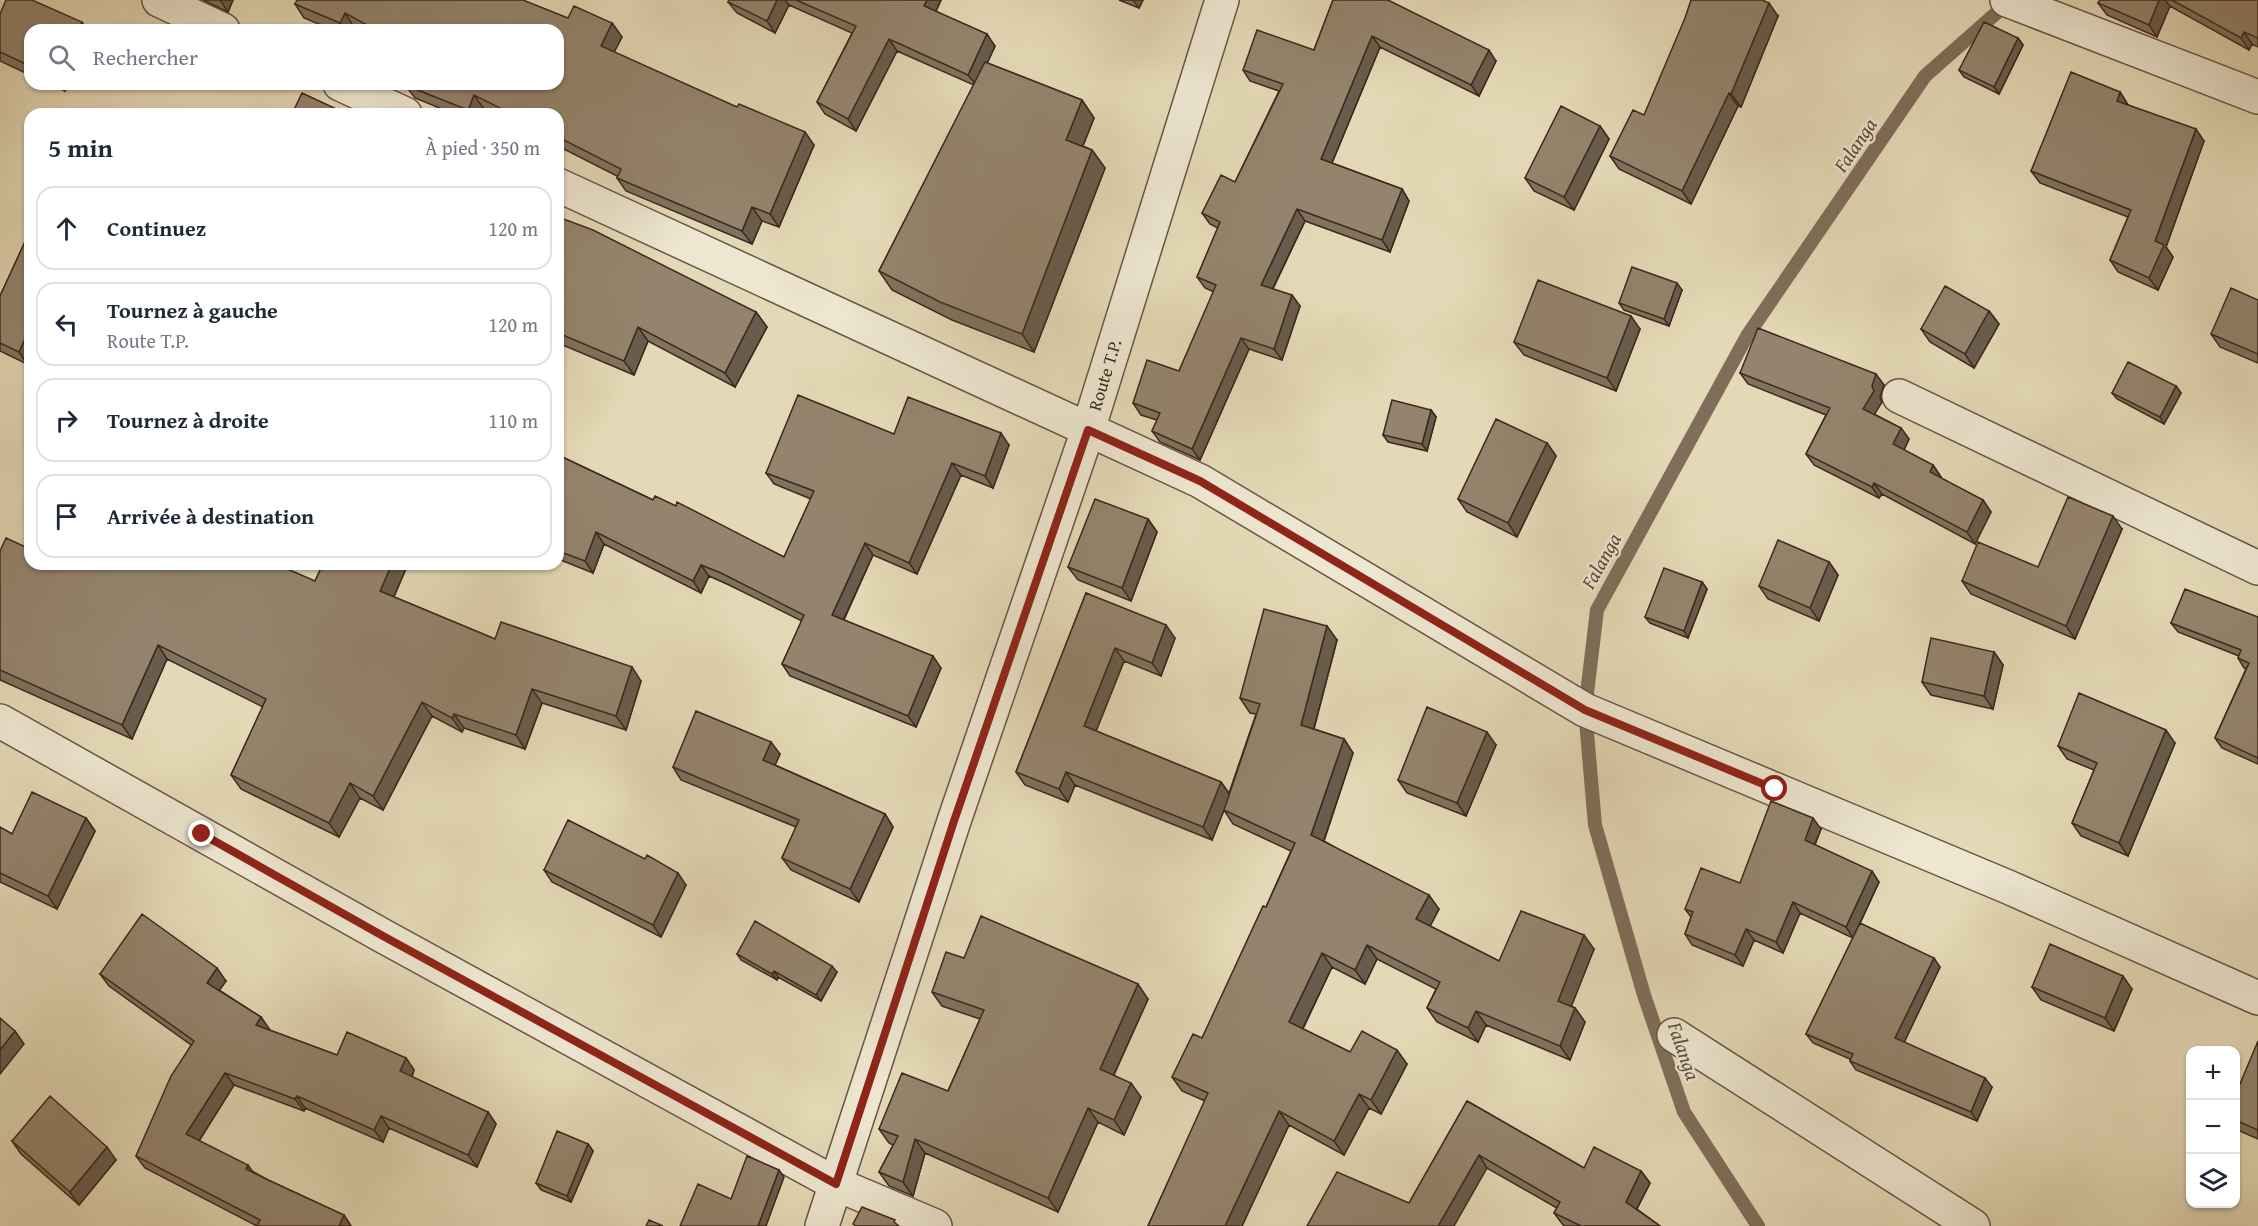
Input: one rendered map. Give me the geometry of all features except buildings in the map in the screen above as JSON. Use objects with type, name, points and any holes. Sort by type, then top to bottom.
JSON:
[{"type":"street","points":[[159,0],[210,24]]},
{"type":"street","name":"Route T.P.","points":[[822,1226],[954,821],[1088,430],[1222,0]]},
{"type":"street","points":[[2007,0],[2258,97]]},
{"type":"street","points":[[353,90],[392,108]]},
{"type":"street","points":[[564,188],[1200,481],[1585,710],[2008,887],[2258,998]]},
{"type":"street","points":[[1899,396],[2258,568]]},
{"type":"street","points":[[0,721],[383,936],[836,1184],[935,1226]]},
{"type":"street","points":[[1674,1035],[1972,1226]]},
{"type":"waterway","name":"Falanga","points":[[1758,1226],[1684,1112],[1644,995],[1595,825],[1585,710],[1597,610],[1747,336],[1925,76],[2010,1]]},
{"type":"route","points":[[202,834],[383,936],[836,1184],[954,821],[1088,430],[1200,481],[1585,710],[1775,789]]}]
